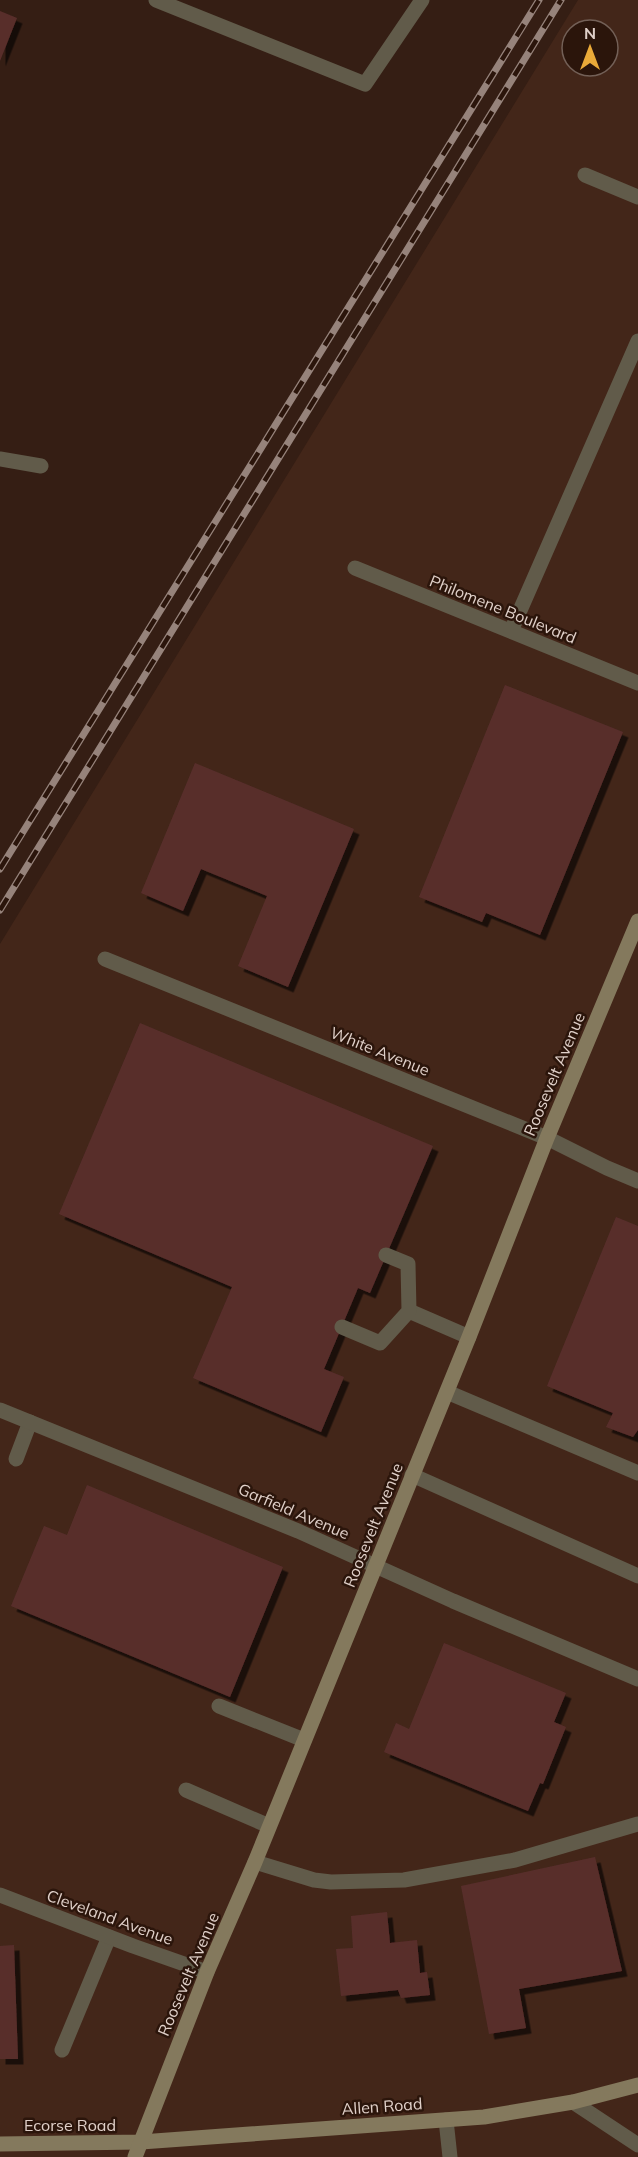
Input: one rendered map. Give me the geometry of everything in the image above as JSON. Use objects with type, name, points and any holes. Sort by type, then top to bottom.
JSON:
[{"type":"main road","name":"Roosevelt Avenue","points":[[141,2142],[207,1972],[255,1862],[447,1392],[547,1138],[637,928]]},
{"type":"main road","name":"Allen Road","points":[[141,2142],[484,2117],[573,2102],[638,2085]]},
{"type":"main road","name":"Ecorse Road","points":[[0,2144],[141,2142]]},
{"type":"main road","points":[[135,2157],[141,2142]]},
{"type":"street","points":[[156,0],[365,84],[422,0]]},
{"type":"street","points":[[585,175],[638,197]]},
{"type":"street","points":[[511,631],[638,341]]},
{"type":"street","points":[[0,459],[41,466]]},
{"type":"street","name":"Philomene Boulevard","points":[[355,568],[638,683]]},
{"type":"street","name":"White Avenue","points":[[105,959],[547,1138],[638,1181]]},
{"type":"street","points":[[342,1327],[380,1343],[410,1311],[408,1264],[386,1255]]},
{"type":"street","points":[[410,1311],[469,1337]]},
{"type":"street","points":[[447,1392],[638,1473]]},
{"type":"street","name":"Garfield Avenue","points":[[0,1410],[298,1532],[464,1606],[638,1679]]},
{"type":"street","points":[[16,1459],[30,1422]]},
{"type":"street","points":[[412,1475],[638,1576]]},
{"type":"street","points":[[219,1706],[304,1740]]},
{"type":"street","points":[[186,1790],[269,1826]]},
{"type":"street","points":[[255,1862],[314,1880],[331,1882],[404,1880],[515,1860],[638,1824]]},
{"type":"street","name":"Cleveland Avenue","points":[[0,1895],[207,1972]]},
{"type":"street","points":[[62,2050],[109,1937]]},
{"type":"street","points":[[573,2102],[638,2145]]},
{"type":"street","points":[[446,2120],[450,2157]]},
{"type":"shaded area","points":[[578,0],[638,0],[638,2157],[0,2157],[0,944],[560,29],[560,78],[620,78],[620,18],[567,18]]},
{"type":"building","points":[[0,11],[17,18],[0,61]]},
{"type":"building","points":[[505,685],[623,732],[540,935],[486,913],[482,922],[419,897]]},
{"type":"building","points":[[195,763],[354,829],[288,987],[238,966],[267,896],[201,869],[183,911],[141,893]]},
{"type":"building","points":[[140,1023],[433,1146],[370,1293],[358,1288],[324,1369],[344,1377],[321,1432],[193,1378],[232,1287],[59,1214]]},
{"type":"building","points":[[616,1217],[638,1226],[638,1430],[633,1437],[606,1427],[613,1413],[547,1386]]},
{"type":"building","points":[[87,1485],[283,1567],[230,1697],[11,1606],[44,1526],[67,1535]]},
{"type":"building","points":[[444,1643],[566,1693],[554,1722],[566,1727],[543,1784],[540,1783],[528,1811],[384,1752],[396,1723],[409,1729]]},
{"type":"building","points":[[595,1857],[622,1971],[519,1989],[526,2028],[489,2034],[461,1886]]},
{"type":"building","points":[[387,1912],[390,1943],[417,1940],[420,1973],[427,1972],[430,1995],[401,1998],[398,1990],[341,1996],[336,1949],[353,1948],[351,1916]]},
{"type":"building","points":[[14,1945],[18,2059],[0,2059],[0,1946]]},
{"type":"railway","points":[[0,869],[539,0]]},
{"type":"railway","points":[[0,910],[561,0]]}]
